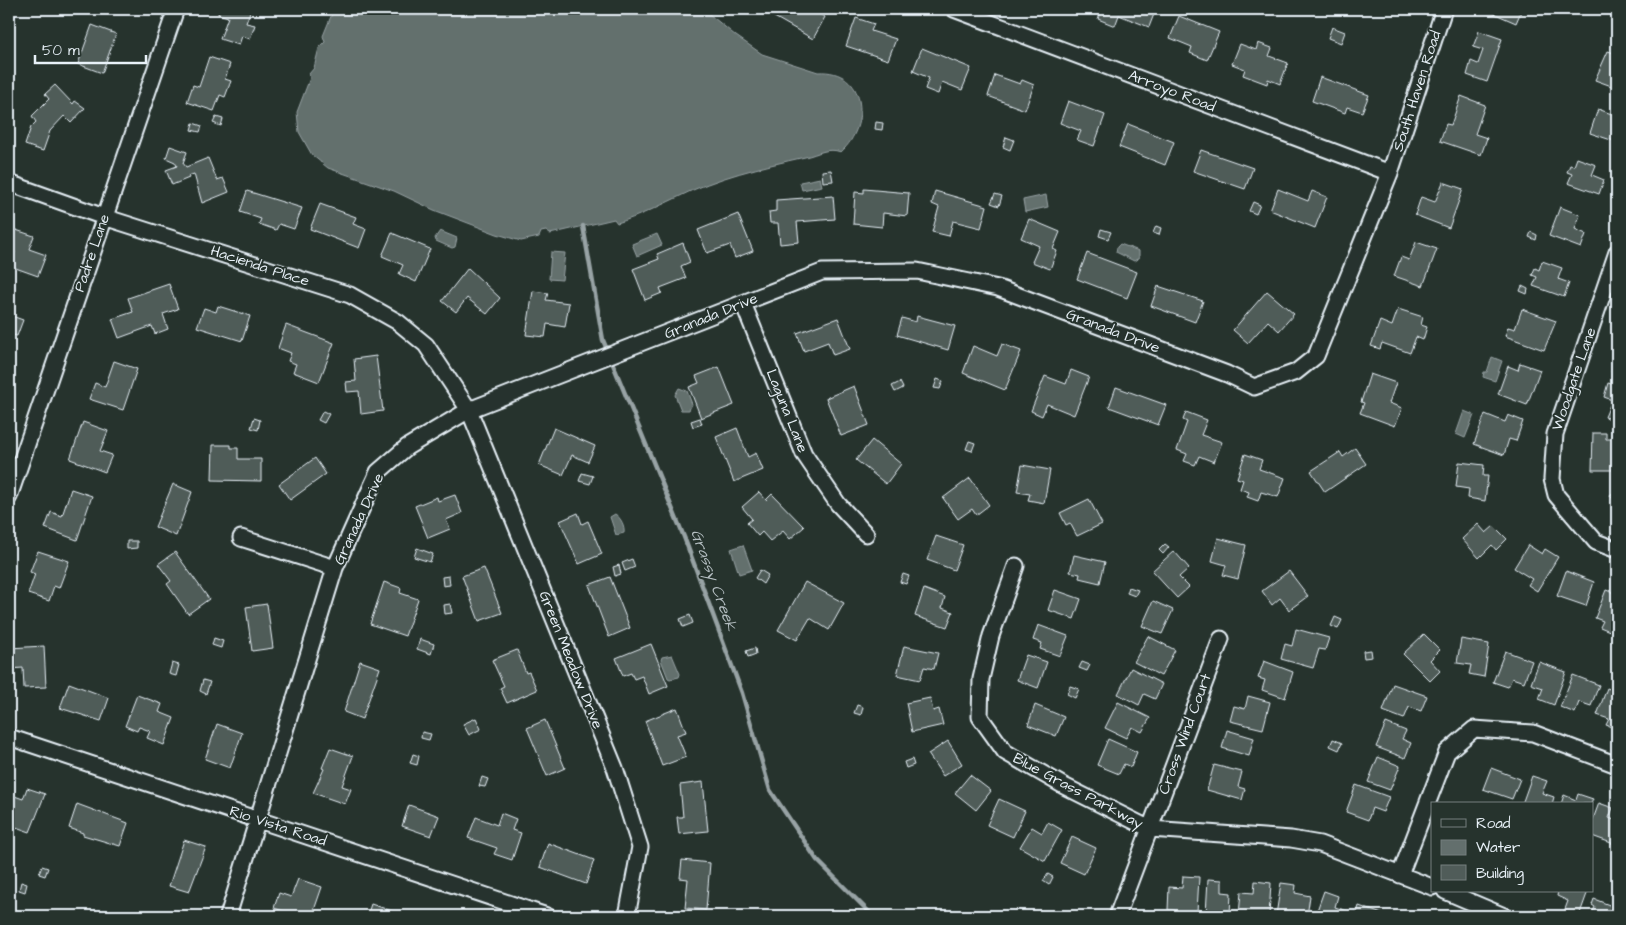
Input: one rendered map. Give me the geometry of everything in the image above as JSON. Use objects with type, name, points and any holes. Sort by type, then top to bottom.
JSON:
[{"type":"street","name":"Padre Lane","points":[[9,497],[176,9]]},
{"type":"street","name":"Arroyo Road","points":[[954,9],[1390,173]]},
{"type":"street","name":"South Haven Road","points":[[1390,173],[1444,9]]},
{"type":"street","name":"Granada Drive","points":[[228,916],[335,568],[378,472],[407,447],[469,410],[822,272],[917,271],[998,288],[1228,374],[1254,387],[1296,372],[1316,356],[1390,173]]},
{"type":"street","name":"Hacienda Place","points":[[9,183],[104,217],[350,295],[398,322],[426,345],[469,410]]},
{"type":"street","name":"Woodgate Lane","points":[[1617,252],[1555,434],[1552,479],[1556,495],[1596,542],[1617,550]]},
{"type":"street","name":"Laguna Lane","points":[[744,303],[804,454],[838,504],[866,534]]},
{"type":"street","name":"Green Meadow Drive","points":[[469,410],[615,768],[640,847],[627,916]]},
{"type":"street","points":[[241,538],[335,568]]},
{"type":"street","name":"Blue Grass Parkway","points":[[1016,566],[991,636],[981,679],[980,717],[1005,752],[1064,786],[1150,829],[1291,839],[1320,844],[1431,886]]},
{"type":"street","name":"Cross Wind Court","points":[[1117,916],[1220,639]]},
{"type":"street","points":[[1400,875],[1447,752],[1474,729],[1533,733],[1617,765]]},
{"type":"street","name":"Rio Vista Road","points":[[9,737],[547,916]]},
{"type":"street","points":[[1447,892],[1504,916]]},
{"type":"water","points":[[334,9],[703,9],[762,54],[818,72],[834,73],[846,79],[855,89],[859,101],[860,114],[857,128],[851,141],[841,152],[831,150],[723,178],[640,215],[617,223],[614,219],[550,234],[546,231],[541,232],[539,237],[521,241],[497,234],[434,210],[394,191],[328,168],[312,155],[299,132],[297,112],[310,78],[309,74],[314,68],[319,48],[325,42],[323,36]]},
{"type":"water","points":[[820,178],[822,186],[802,190],[800,182]]},
{"type":"water","points":[[1046,195],[1048,207],[1025,212],[1023,200]]},
{"type":"water","points":[[440,231],[457,238],[455,247],[452,248],[436,241],[435,238]]},
{"type":"water","points":[[657,234],[662,245],[637,256],[632,244]]},
{"type":"water","points":[[1120,244],[1139,251],[1139,258],[1134,261],[1116,252]]},
{"type":"water","points":[[551,252],[565,253],[562,280],[549,279]]},
{"type":"water","points":[[1492,357],[1502,361],[1495,381],[1483,377],[1484,372],[1487,372]]},
{"type":"water","points":[[679,388],[687,391],[692,404],[689,410],[681,410],[675,395]]},
{"type":"water","points":[[1464,411],[1474,415],[1465,438],[1456,434]]},
{"type":"water","points":[[615,514],[622,522],[624,528],[624,533],[616,535],[610,517]]},
{"type":"water","points":[[743,545],[752,570],[739,574],[731,549]]},
{"type":"water","points":[[672,655],[680,674],[679,677],[670,679],[661,660],[662,657]]},
{"type":"building","points":[[219,9],[251,9],[246,23],[255,25],[250,39],[242,36],[239,45],[220,39],[228,17],[218,14]]},
{"type":"building","points":[[772,9],[810,9],[825,17],[813,39],[769,14]]},
{"type":"building","points":[[1102,9],[1156,9],[1149,27],[1119,15],[1115,26],[1098,19]]},
{"type":"building","points":[[1484,9],[1522,9],[1516,23]]},
{"type":"building","points":[[1179,16],[1219,32],[1207,60],[1190,53],[1192,47],[1170,38]]},
{"type":"building","points":[[856,18],[874,24],[871,31],[896,39],[888,60],[846,46]]},
{"type":"building","points":[[92,25],[116,34],[102,73],[78,64]]},
{"type":"building","points":[[1332,27],[1345,32],[1341,43],[1328,38]]},
{"type":"building","points":[[1479,31],[1502,39],[1487,82],[1467,75],[1471,61],[1478,64],[1483,50],[1473,47]]},
{"type":"building","points":[[1258,43],[1272,48],[1269,56],[1288,63],[1280,84],[1268,79],[1267,84],[1243,75],[1245,69],[1232,64],[1240,44],[1256,50]]},
{"type":"building","points":[[922,48],[971,68],[962,90],[942,82],[938,94],[925,89],[929,78],[913,71]]},
{"type":"building","points":[[1608,51],[1617,54],[1617,88],[1595,80]]},
{"type":"building","points":[[209,57],[230,64],[225,79],[231,81],[225,97],[220,95],[214,111],[187,102],[193,85],[199,87]]},
{"type":"building","points":[[995,75],[1020,84],[1022,80],[1034,85],[1025,110],[988,96]]},
{"type":"building","points":[[1320,77],[1369,95],[1362,112],[1347,107],[1345,113],[1312,101]]},
{"type":"building","points":[[55,85],[73,104],[75,101],[85,108],[71,123],[64,116],[50,131],[43,151],[25,145],[31,127],[36,122],[32,116],[49,99],[45,94]]},
{"type":"building","points":[[1461,96],[1485,105],[1475,134],[1487,138],[1481,155],[1440,141],[1446,124],[1451,125]]},
{"type":"building","points":[[1068,101],[1105,115],[1094,146],[1077,140],[1081,131],[1060,123]]},
{"type":"building","points":[[1598,109],[1617,116],[1617,142],[1590,133]]},
{"type":"building","points":[[216,117],[223,119],[221,126],[213,123]]},
{"type":"building","points":[[876,122],[883,123],[882,130],[875,129]]},
{"type":"building","points":[[193,123],[202,126],[200,132],[191,130]]},
{"type":"building","points":[[1128,124],[1174,142],[1165,165],[1119,147]]},
{"type":"building","points":[[1006,137],[1014,140],[1010,150],[1003,147]]},
{"type":"building","points":[[170,146],[187,152],[183,163],[186,167],[208,158],[217,180],[223,178],[229,192],[202,203],[194,174],[172,185],[166,170],[177,166],[175,162],[166,158]]},
{"type":"building","points":[[1201,150],[1253,168],[1245,189],[1193,171]]},
{"type":"building","points":[[1577,158],[1596,165],[1592,175],[1604,180],[1599,194],[1568,183],[1572,174],[1567,172],[1570,165],[1574,166]]},
{"type":"building","points":[[831,170],[833,181],[823,182],[822,171]]},
{"type":"building","points":[[1443,182],[1463,189],[1449,228],[1415,215],[1421,197],[1435,202]]},
{"type":"building","points":[[864,189],[909,193],[907,216],[883,213],[882,227],[853,224],[855,192],[864,193]]},
{"type":"building","points":[[1278,189],[1308,201],[1312,191],[1327,197],[1315,228],[1270,210]]},
{"type":"building","points":[[247,191],[302,208],[294,229],[279,224],[276,230],[259,224],[261,219],[240,212]]},
{"type":"building","points":[[935,191],[987,206],[981,228],[953,221],[949,236],[932,232],[939,207],[932,204]]},
{"type":"building","points":[[995,194],[1002,196],[999,206],[991,203]]},
{"type":"building","points":[[833,196],[835,219],[797,222],[799,242],[780,244],[778,223],[770,223],[769,212],[776,211],[776,200]]},
{"type":"building","points":[[1253,202],[1260,205],[1256,214],[1249,211]]},
{"type":"building","points":[[320,204],[356,217],[353,224],[366,229],[359,248],[310,229]]},
{"type":"building","points":[[1560,207],[1580,215],[1575,229],[1586,234],[1581,248],[1549,236]]},
{"type":"building","points":[[738,214],[753,251],[735,258],[730,245],[707,253],[698,230]]},
{"type":"building","points":[[1029,219],[1060,232],[1053,249],[1057,251],[1050,269],[1032,262],[1039,246],[1021,238]]},
{"type":"building","points":[[1156,226],[1161,228],[1159,235],[1153,233]]},
{"type":"building","points":[[13,229],[34,236],[29,249],[46,255],[38,276],[10,266],[15,252],[9,250]]},
{"type":"building","points":[[1101,229],[1111,232],[1108,239],[1099,236]]},
{"type":"building","points":[[1531,232],[1537,235],[1536,240],[1529,237]]},
{"type":"building","points":[[392,233],[430,249],[416,282],[399,274],[403,265],[382,256]]},
{"type":"building","points":[[1416,242],[1437,249],[1423,286],[1394,276],[1401,257],[1409,260]]},
{"type":"building","points":[[683,243],[690,262],[681,266],[686,278],[660,288],[662,293],[645,300],[633,269],[659,259],[657,254]]},
{"type":"building","points":[[1087,253],[1137,272],[1127,298],[1077,279]]},
{"type":"building","points":[[1542,261],[1562,268],[1558,279],[1569,283],[1564,297],[1533,286],[1537,277],[1532,275],[1535,268],[1539,270]]},
{"type":"building","points":[[468,268],[500,298],[487,314],[467,298],[456,312],[442,301]]},
{"type":"building","points":[[169,284],[178,309],[163,314],[168,329],[155,334],[152,326],[119,338],[112,319],[133,312],[128,298]]},
{"type":"building","points":[[1158,286],[1203,301],[1195,322],[1151,306]]},
{"type":"building","points":[[1522,286],[1528,289],[1527,294],[1520,291]]},
{"type":"building","points":[[533,291],[548,293],[546,300],[569,303],[565,327],[547,324],[545,337],[526,335]]},
{"type":"building","points":[[1267,291],[1294,314],[1279,331],[1268,321],[1248,343],[1233,330]]},
{"type":"building","points":[[218,306],[250,316],[242,341],[197,327],[204,308],[216,312]]},
{"type":"building","points":[[1398,309],[1423,317],[1421,325],[1427,327],[1423,340],[1416,337],[1410,353],[1382,343],[1380,349],[1371,346],[1380,321],[1392,326]]},
{"type":"building","points":[[1522,309],[1556,321],[1544,350],[1505,336],[1508,327],[1515,329]]},
{"type":"building","points":[[9,315],[23,320],[17,336],[13,335],[9,345]]},
{"type":"building","points":[[917,316],[955,326],[948,350],[897,335],[902,318],[916,322]]},
{"type":"building","points":[[838,318],[850,349],[833,355],[828,342],[804,351],[797,333]]},
{"type":"building","points":[[286,325],[334,343],[319,382],[293,372],[296,364],[288,361],[291,353],[278,348]]},
{"type":"building","points":[[1002,344],[1021,351],[1005,390],[963,373],[973,346],[997,356]]},
{"type":"building","points":[[1617,354],[1617,375],[1611,372]]},
{"type":"building","points":[[376,356],[383,411],[361,414],[359,391],[347,392],[346,382],[356,381],[354,359]]},
{"type":"building","points":[[114,361],[137,369],[123,410],[89,399],[95,383],[105,387]]},
{"type":"building","points":[[1520,363],[1540,370],[1527,405],[1498,394],[1508,366],[1518,370]]},
{"type":"building","points":[[719,367],[734,405],[701,418],[689,387],[699,383],[696,376]]},
{"type":"building","points":[[1071,370],[1089,377],[1074,415],[1047,404],[1042,416],[1031,411],[1045,376],[1066,384]]},
{"type":"building","points":[[1370,374],[1396,383],[1389,403],[1402,408],[1395,426],[1360,413],[1364,403],[1361,402]]},
{"type":"building","points":[[937,379],[943,381],[940,389],[934,388]]},
{"type":"building","points":[[900,382],[903,388],[895,392],[892,386]]},
{"type":"building","points":[[1608,383],[1617,386],[1617,421],[1605,417],[1612,400],[1604,397]]},
{"type":"building","points":[[854,386],[869,425],[841,436],[826,398]]},
{"type":"building","points":[[1116,387],[1166,405],[1158,425],[1109,407]]},
{"type":"building","points":[[323,411],[329,414],[324,423],[318,420]]},
{"type":"building","points":[[1186,412],[1207,420],[1201,435],[1222,442],[1214,462],[1199,456],[1195,465],[1184,461],[1187,454],[1177,450],[1187,422],[1183,420]]},
{"type":"building","points":[[1485,414],[1505,422],[1508,415],[1523,421],[1516,441],[1509,439],[1504,455],[1474,444]]},
{"type":"building","points":[[254,418],[260,420],[258,430],[251,428]]},
{"type":"building","points":[[700,418],[702,424],[693,427],[691,421]]},
{"type":"building","points":[[83,422],[108,431],[100,451],[112,455],[105,472],[70,459]]},
{"type":"building","points":[[554,428],[595,446],[588,462],[572,455],[563,475],[539,465]]},
{"type":"building","points":[[737,428],[748,457],[756,453],[763,470],[734,482],[716,437]]},
{"type":"building","points":[[1593,433],[1606,433],[1606,439],[1617,439],[1617,470],[1592,470]]},
{"type":"building","points":[[872,440],[901,464],[886,484],[856,460]]},
{"type":"building","points":[[969,441],[975,443],[972,451],[966,449]]},
{"type":"building","points":[[213,445],[231,445],[231,448],[238,448],[238,459],[261,459],[261,481],[212,480]]},
{"type":"building","points":[[1355,448],[1366,464],[1325,492],[1311,471],[1340,452],[1343,457]]},
{"type":"building","points":[[1245,454],[1262,460],[1259,469],[1285,478],[1278,497],[1261,492],[1258,501],[1247,497],[1249,492],[1240,489],[1243,480],[1237,478]]},
{"type":"building","points":[[315,458],[326,474],[290,500],[279,484]]},
{"type":"building","points":[[1459,462],[1484,465],[1483,476],[1488,476],[1485,501],[1468,498],[1469,489],[1456,487]]},
{"type":"building","points":[[1022,465],[1050,470],[1044,503],[1028,500],[1030,494],[1017,492]]},
{"type":"building","points":[[582,473],[593,476],[590,484],[579,481]]},
{"type":"building","points":[[970,478],[989,505],[976,515],[972,509],[958,519],[943,498]]},
{"type":"building","points":[[173,484],[192,492],[176,536],[155,527]]},
{"type":"building","points":[[71,489],[92,496],[77,540],[45,528],[51,512],[62,516]]},
{"type":"building","points":[[1617,490],[1617,505],[1610,495]]},
{"type":"building","points":[[759,492],[766,500],[772,494],[804,527],[790,539],[783,531],[770,541],[762,532],[758,536],[747,523],[752,519],[742,507]]},
{"type":"building","points":[[455,495],[462,513],[446,520],[450,529],[428,538],[415,506],[437,497],[438,501]]},
{"type":"building","points":[[1089,499],[1102,524],[1077,536],[1070,523],[1066,525],[1060,513]]},
{"type":"building","points":[[578,513],[582,524],[588,521],[602,554],[579,564],[560,521]]},
{"type":"building","points":[[1478,524],[1486,533],[1494,526],[1507,539],[1496,550],[1492,545],[1479,558],[1462,539]]},
{"type":"building","points":[[936,536],[963,545],[954,570],[927,560]]},
{"type":"building","points":[[1218,538],[1246,545],[1238,579],[1223,575],[1226,565],[1212,561]]},
{"type":"building","points":[[127,541],[137,541],[137,548],[127,549]]},
{"type":"building","points":[[1165,544],[1169,547],[1163,554],[1159,550]]},
{"type":"building","points":[[1528,545],[1542,554],[1545,549],[1558,557],[1537,591],[1528,585],[1532,579],[1514,568]]},
{"type":"building","points":[[417,548],[433,554],[430,562],[414,557]]},
{"type":"building","points":[[38,551],[69,561],[59,588],[54,586],[49,601],[28,594],[35,574],[30,572]]},
{"type":"building","points":[[1174,551],[1189,568],[1179,577],[1189,587],[1177,598],[1152,571]]},
{"type":"building","points":[[175,552],[209,599],[188,614],[167,584],[171,581],[158,564]]},
{"type":"building","points":[[1074,555],[1105,562],[1100,583],[1079,578],[1080,574],[1070,572]]},
{"type":"building","points":[[632,559],[635,567],[625,571],[622,563]]},
{"type":"building","points":[[619,565],[621,574],[615,576],[613,567]]},
{"type":"building","points":[[484,568],[502,613],[479,621],[462,576]]},
{"type":"building","points":[[760,570],[768,575],[763,584],[755,578]]},
{"type":"building","points":[[1289,571],[1308,596],[1289,610],[1280,598],[1272,605],[1262,591]]},
{"type":"building","points":[[1566,571],[1594,582],[1586,606],[1557,596]]},
{"type":"building","points":[[903,574],[909,576],[906,584],[900,582]]},
{"type":"building","points":[[449,576],[450,585],[443,586],[442,577]]},
{"type":"building","points":[[610,577],[630,628],[609,637],[589,585]]},
{"type":"building","points":[[384,582],[401,588],[400,593],[418,599],[405,636],[370,624]]},
{"type":"building","points":[[805,582],[844,603],[829,630],[810,618],[797,640],[778,630]]},
{"type":"building","points":[[1129,587],[1138,590],[1135,596],[1127,593]]},
{"type":"building","points":[[924,589],[945,597],[942,608],[953,612],[947,627],[915,616]]},
{"type":"building","points":[[1055,590],[1081,599],[1074,619],[1048,610]]},
{"type":"building","points":[[1606,590],[1617,594],[1617,634],[1600,627],[1603,621],[1595,618]]},
{"type":"building","points":[[1153,601],[1173,610],[1162,634],[1142,626]]},
{"type":"building","points":[[267,604],[273,648],[252,651],[246,607]]},
{"type":"building","points":[[450,604],[452,613],[445,614],[444,605]]},
{"type":"building","points":[[690,615],[693,623],[683,627],[680,619]]},
{"type":"building","points":[[1335,617],[1342,620],[1338,629],[1331,626]]},
{"type":"building","points":[[1038,625],[1068,636],[1060,656],[1040,649],[1042,643],[1033,640]]},
{"type":"building","points":[[1296,629],[1329,638],[1325,650],[1319,649],[1313,668],[1281,659],[1285,644],[1292,646]]},
{"type":"building","points":[[1424,634],[1440,650],[1430,660],[1440,671],[1430,681],[1403,654]]},
{"type":"building","points":[[1148,636],[1175,650],[1161,676],[1134,662]]},
{"type":"building","points":[[214,638],[223,641],[221,648],[212,645]]},
{"type":"building","points":[[420,639],[434,644],[431,654],[417,649]]},
{"type":"building","points":[[1461,639],[1489,644],[1484,677],[1469,674],[1471,665],[1457,663]]},
{"type":"building","points":[[651,644],[668,686],[649,694],[642,676],[634,679],[631,673],[623,676],[616,658]]},
{"type":"building","points":[[44,646],[46,687],[24,688],[23,668],[9,669],[9,648]]},
{"type":"building","points":[[904,646],[938,653],[934,669],[924,667],[920,680],[897,675]]},
{"type":"building","points":[[755,648],[756,654],[748,657],[746,651]]},
{"type":"building","points":[[517,650],[526,673],[529,672],[537,690],[507,703],[500,688],[504,686],[492,660]]},
{"type":"building","points":[[1371,650],[1372,657],[1364,658],[1363,651]]},
{"type":"building","points":[[1505,651],[1532,661],[1524,682],[1512,678],[1508,687],[1493,682]]},
{"type":"building","points":[[1026,655],[1047,662],[1038,688],[1017,680]]},
{"type":"building","points":[[360,661],[380,668],[362,719],[344,712]]},
{"type":"building","points":[[1264,661],[1293,672],[1285,698],[1262,690],[1265,680],[1258,678]]},
{"type":"building","points":[[1082,662],[1090,665],[1087,671],[1079,668]]},
{"type":"building","points":[[1539,662],[1566,672],[1554,705],[1539,699],[1543,688],[1531,684]]},
{"type":"building","points":[[172,663],[179,665],[176,676],[169,674]]},
{"type":"building","points":[[1131,668],[1162,684],[1155,699],[1144,694],[1139,705],[1118,694]]},
{"type":"building","points":[[1573,675],[1599,685],[1591,706],[1579,702],[1575,713],[1560,707]]},
{"type":"building","points":[[203,680],[210,682],[206,694],[200,691]]},
{"type":"building","points":[[69,683],[109,698],[101,721],[60,708]]},
{"type":"building","points":[[1393,684],[1427,696],[1421,711],[1409,707],[1404,719],[1383,711]]},
{"type":"building","points":[[1070,686],[1079,689],[1075,698],[1067,694]]},
{"type":"building","points":[[1607,688],[1617,692],[1617,729],[1606,725],[1609,719],[1597,715]]},
{"type":"building","points":[[137,695],[162,704],[159,712],[174,718],[164,745],[147,738],[150,731],[139,727],[137,731],[125,726]]},
{"type":"building","points":[[1248,696],[1270,702],[1263,729],[1230,721],[1234,706],[1245,709]]},
{"type":"building","points":[[930,698],[933,711],[939,709],[943,725],[912,732],[906,703]]},
{"type":"building","points":[[1118,702],[1150,718],[1142,732],[1132,727],[1126,738],[1105,728]]},
{"type":"building","points":[[857,705],[863,707],[861,715],[854,713]]},
{"type":"building","points":[[1035,705],[1064,717],[1056,736],[1028,725]]},
{"type":"building","points":[[677,708],[686,732],[677,735],[686,757],[662,766],[645,721]]},
{"type":"building","points":[[476,718],[481,729],[469,735],[463,724]]},
{"type":"building","points":[[545,720],[565,768],[547,776],[527,728]]},
{"type":"building","points":[[1386,723],[1406,731],[1402,739],[1411,743],[1405,758],[1376,747]]},
{"type":"building","points":[[217,724],[242,733],[230,768],[205,759]]},
{"type":"building","points":[[1227,730],[1254,738],[1249,756],[1222,748]]},
{"type":"building","points":[[422,732],[431,734],[429,740],[421,738]]},
{"type":"building","points":[[1108,739],[1137,752],[1131,767],[1124,764],[1119,774],[1097,765]]},
{"type":"building","points":[[1333,739],[1342,743],[1339,750],[1330,746]]},
{"type":"building","points":[[948,741],[962,764],[943,776],[928,754]]},
{"type":"building","points":[[330,748],[353,756],[342,786],[351,789],[345,804],[313,793],[324,769],[322,768]]},
{"type":"building","points":[[413,754],[419,756],[417,765],[410,763]]},
{"type":"building","points":[[1378,757],[1400,766],[1390,790],[1368,782]]},
{"type":"building","points":[[912,759],[914,765],[906,768],[904,762]]},
{"type":"building","points":[[1214,765],[1242,772],[1238,787],[1245,789],[1242,800],[1207,790]]},
{"type":"building","points":[[1491,768],[1520,779],[1512,799],[1483,789]]},
{"type":"building","points":[[970,775],[991,791],[976,810],[955,793]]},
{"type":"building","points":[[1532,776],[1547,781],[1542,793],[1554,797],[1553,802],[1523,802]]},
{"type":"building","points":[[482,777],[488,779],[485,787],[479,786]]},
{"type":"building","points":[[703,782],[708,831],[679,834],[677,817],[683,817],[680,785]]},
{"type":"building","points":[[1356,785],[1389,797],[1383,812],[1372,808],[1368,820],[1346,812]]},
{"type":"building","points":[[27,788],[45,794],[30,832],[13,826],[15,822],[9,820],[9,794],[23,799]]},
{"type":"building","points":[[1578,794],[1593,799],[1592,802],[1562,802],[1564,795],[1576,800]]},
{"type":"building","points":[[999,799],[1025,811],[1013,837],[987,825]]},
{"type":"building","points":[[1599,803],[1613,808],[1609,818],[1617,821],[1617,835],[1614,844],[1594,837],[1594,817]]},
{"type":"building","points":[[77,804],[128,823],[120,846],[83,835],[83,833],[69,828]]},
{"type":"building","points":[[409,805],[439,816],[431,836],[402,826]]},
{"type":"building","points":[[501,813],[516,819],[512,830],[521,833],[512,860],[494,854],[497,848],[468,838],[476,817],[497,825]]},
{"type":"building","points":[[1048,822],[1062,830],[1045,861],[1020,847],[1032,827],[1042,833]]},
{"type":"building","points":[[1072,837],[1096,848],[1084,874],[1060,863]]},
{"type":"building","points":[[184,840],[206,847],[189,892],[169,886]]},
{"type":"building","points":[[548,843],[594,860],[586,884],[540,867]]},
{"type":"building","points":[[682,860],[710,863],[706,910],[685,908],[688,879],[680,878]]},
{"type":"building","points":[[42,866],[48,868],[45,876],[39,874]]},
{"type":"building","points":[[1048,874],[1053,877],[1049,885],[1043,881]]},
{"type":"building","points":[[1183,876],[1199,877],[1197,912],[1168,910],[1169,887],[1182,888]]},
{"type":"building","points":[[298,879],[322,887],[312,916],[299,916],[274,908],[279,893],[291,897]]},
{"type":"building","points":[[1208,879],[1222,880],[1222,892],[1231,893],[1230,915],[1206,914]]},
{"type":"building","points":[[1255,881],[1271,883],[1269,916],[1239,915],[1241,892],[1254,893]]},
{"type":"building","points":[[21,882],[27,884],[25,892],[19,890]]},
{"type":"building","points":[[1281,883],[1296,885],[1295,893],[1310,896],[1307,916],[1276,915]]},
{"type":"building","points":[[1324,891],[1338,896],[1335,907],[1347,911],[1345,916],[1315,916]]},
{"type":"building","points":[[1558,892],[1588,892],[1579,916],[1564,912],[1568,901],[1557,896]]},
{"type":"building","points":[[1594,899],[1617,908],[1617,916],[1591,916],[1595,907],[1592,905]]},
{"type":"building","points":[[371,904],[407,916],[367,916]]},
{"type":"building","points":[[1359,906],[1385,915],[1356,916]]},
{"type":"waterway","name":"Grassy Creek","points":[[583,226],[603,340],[684,537],[742,693],[770,790],[817,860],[873,916]]}]
